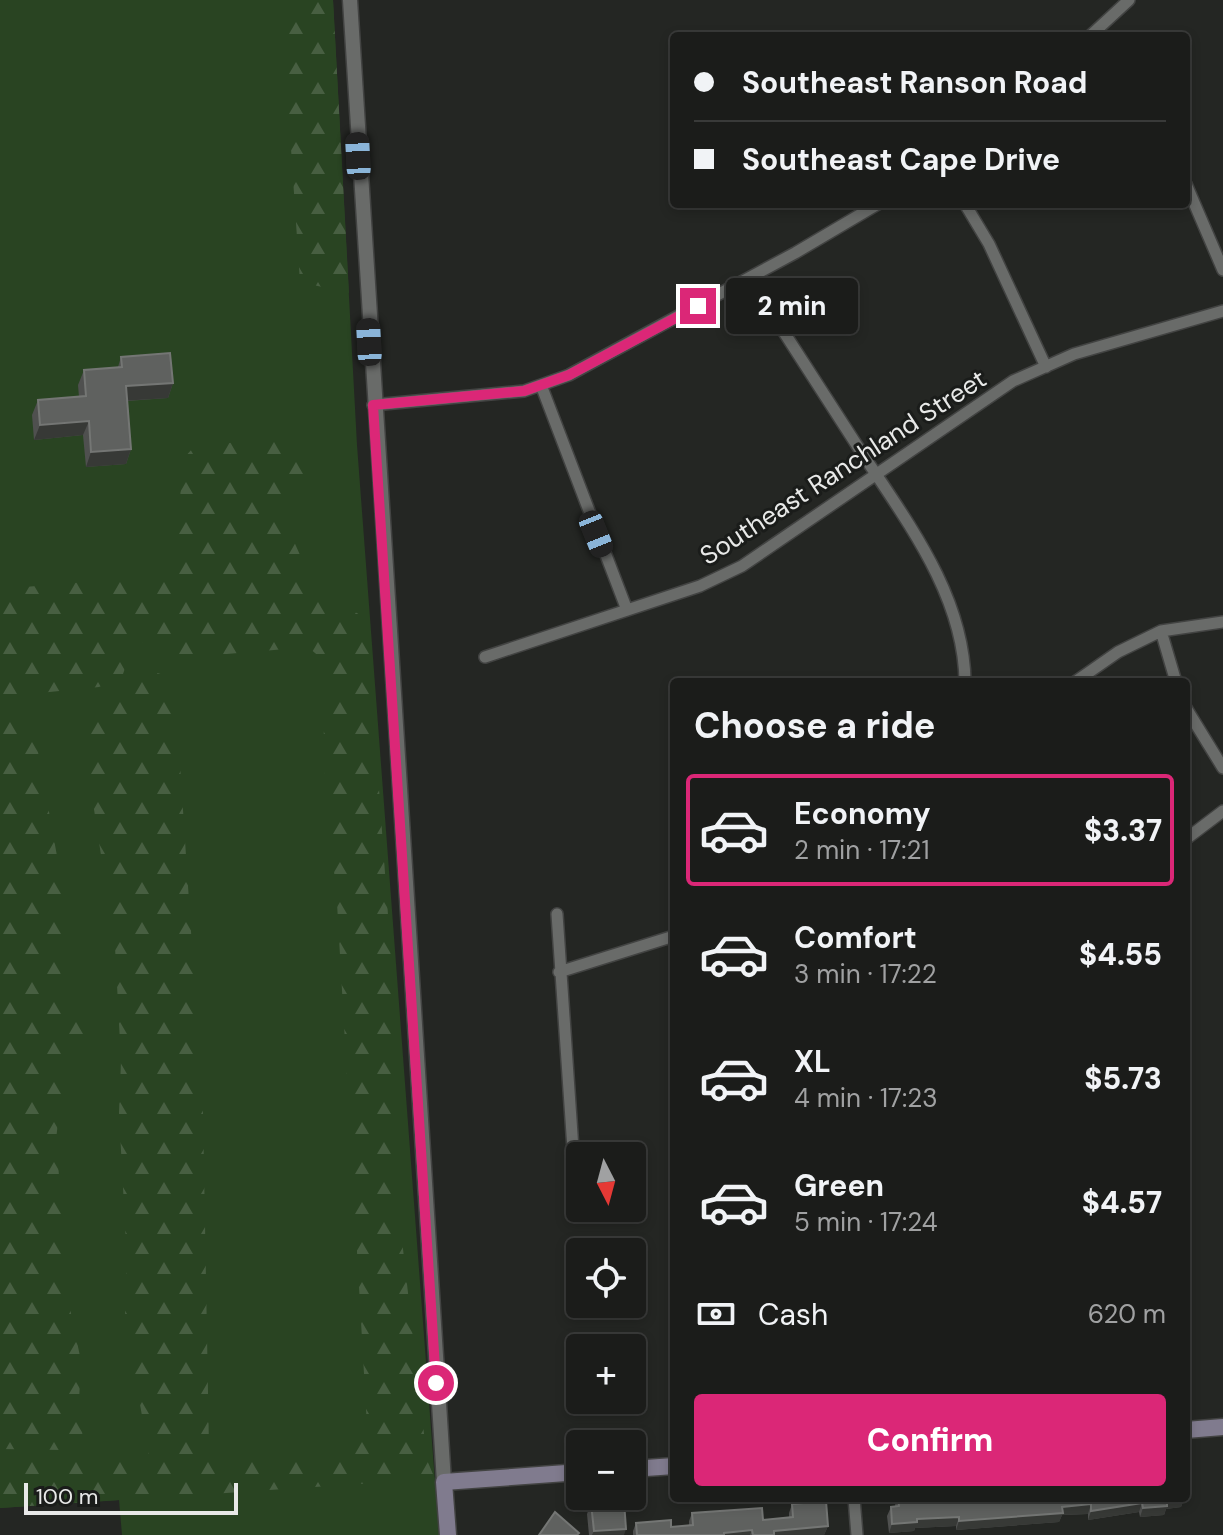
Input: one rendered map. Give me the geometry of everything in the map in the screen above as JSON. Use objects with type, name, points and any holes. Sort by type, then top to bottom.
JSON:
[{"type":"main road","points":[[1190,1430],[1223,1427]]},
{"type":"main road","points":[[646,1468],[670,1466]]},
{"type":"main road","points":[[448,1535],[444,1482],[566,1473]]},
{"type":"street","points":[[350,0],[373,405],[444,1482]]},
{"type":"street","points":[[1098,32],[1129,0]]},
{"type":"street","points":[[1190,193],[1223,270]]},
{"type":"street","points":[[373,405],[524,391],[569,375],[871,208]]},
{"type":"street","points":[[967,208],[989,244],[1046,367]]},
{"type":"street","points":[[749,278],[930,558],[951,611],[965,666],[965,678]]},
{"type":"street","name":"Southeast Ranchland Street","points":[[485,657],[700,586],[742,566],[1013,381],[1074,354],[1223,311]]},
{"type":"street","points":[[541,385],[627,610]]},
{"type":"street","points":[[1081,678],[1118,652],[1161,631],[1223,622]]},
{"type":"street","points":[[1161,631],[1175,678]]},
{"type":"street","points":[[1190,714],[1223,768]]},
{"type":"street","points":[[1190,836],[1223,811]]},
{"type":"street","points":[[557,914],[572,1142]]},
{"type":"street","points":[[559,972],[670,937]]},
{"type":"street","points":[[854,1502],[857,1535]]},
{"type":"green space","points":[[0,0],[333,0],[357,445],[439,1535],[122,1535],[119,1500],[0,1508]]},
{"type":"green space","points":[[281,0],[333,0],[349,293],[300,282]]},
{"type":"green space","points":[[280,436],[295,446],[305,476],[284,488],[280,510],[320,600],[357,613],[367,621],[396,1027],[393,1161],[427,1460],[435,1479],[0,1508],[0,1458],[149,1456],[125,1318],[127,1262],[115,947],[90,783],[93,753],[88,723],[91,706],[112,688],[154,672],[167,676],[175,689],[203,1113],[209,1448],[221,1457],[328,1454],[356,1446],[367,1426],[337,903],[323,753],[326,679],[322,659],[308,647],[168,659],[157,648],[140,641],[132,647],[122,677],[99,687],[0,697],[0,589],[134,578],[165,570],[176,552],[183,459],[193,448]]},
{"type":"green space","points":[[17,716],[34,729],[57,856],[66,933],[60,963],[62,995],[79,1013],[83,1031],[83,1049],[64,1067],[56,1140],[65,1247],[64,1280],[81,1361],[79,1401],[83,1439],[78,1446],[63,1450],[0,1449],[0,720]]},
{"type":"building","points":[[170,353],[173,383],[126,386],[131,449],[91,452],[89,421],[40,425],[38,400],[86,396],[84,370],[122,367],[121,357]]},
{"type":"building","points":[[826,1502],[828,1526],[774,1531],[774,1535],[753,1535],[752,1530],[724,1535],[637,1535],[636,1523],[671,1520],[671,1527],[693,1525],[692,1513],[762,1508],[763,1520],[793,1517],[792,1504]]},
{"type":"building","points":[[898,1502],[1167,1502],[1167,1506],[1143,1508],[1142,1503],[1091,1511],[1091,1504],[1062,1507],[1063,1513],[959,1521],[959,1517],[917,1519],[917,1522],[892,1524],[891,1507],[899,1506]]},
{"type":"building","points":[[592,1510],[625,1510],[626,1529],[594,1531]]},
{"type":"building","points":[[555,1512],[579,1533],[539,1535]]},
{"type":"route","points":[[436,1383],[373,405],[524,391],[569,375],[698,306]]}]
